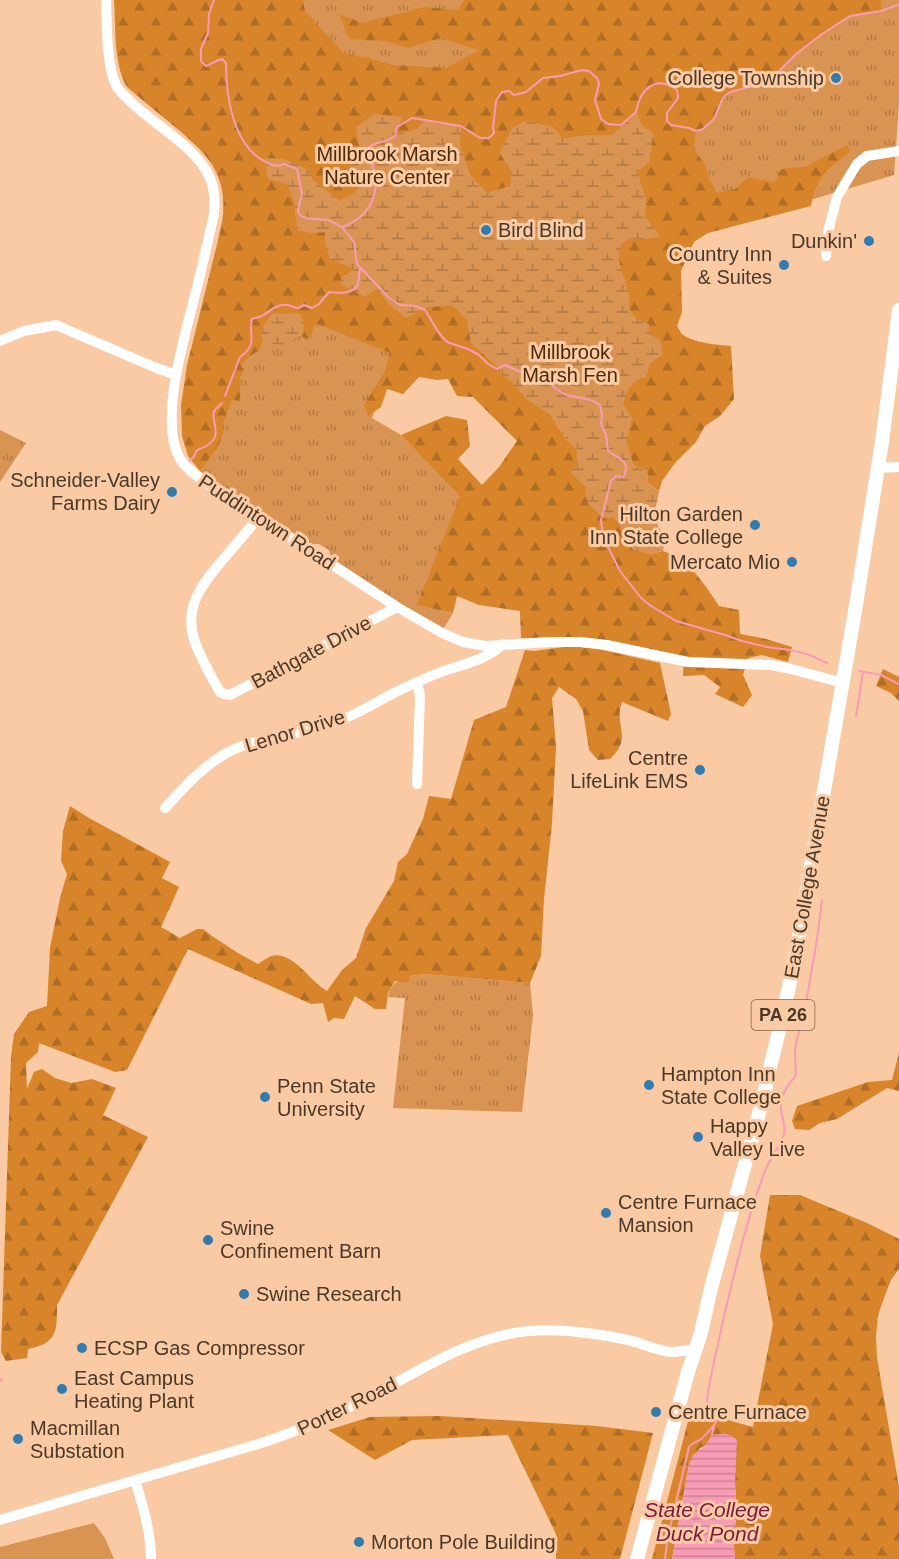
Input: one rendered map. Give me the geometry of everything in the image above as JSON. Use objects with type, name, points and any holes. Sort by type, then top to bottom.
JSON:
[{"type":"main road","name":"East College Avenue","points":[[637,1559],[761,1106],[786,1001],[843,683],[878,468],[899,310]]},
{"type":"street","name":"Puddintown Road","points":[[106,0],[110,67],[117,87],[193,154],[211,179],[214,191],[212,222],[176,375],[173,403],[174,438],[179,457],[189,470],[398,607],[442,633],[463,642],[486,646],[551,642],[589,643],[688,662],[772,665],[843,683]]},
{"type":"street","points":[[826,256],[828,232],[837,197],[858,164],[867,156],[899,151]]},
{"type":"street","points":[[0,341],[24,331],[56,325],[176,375]]},
{"type":"street","points":[[878,468],[899,467]]},
{"type":"street","name":"Bathgate Drive","points":[[258,517],[204,582],[192,610],[194,641],[220,692],[230,695],[398,607]]},
{"type":"street","name":"Lenor Drive","points":[[165,808],[188,782],[211,763],[240,747],[314,730],[344,719],[417,682],[485,657],[504,644]]},
{"type":"street","points":[[417,682],[420,696],[417,784]]},
{"type":"street","name":"Porter Road","points":[[0,1520],[291,1433],[343,1411],[456,1351],[489,1339],[527,1331],[564,1330],[598,1334],[671,1352],[694,1349]]},
{"type":"street","points":[[135,1480],[148,1525],[151,1559]]},
{"type":"green space","points":[[114,0],[303,0],[305,11],[344,54],[392,65],[446,68],[479,50],[440,38],[408,48],[385,41],[349,39],[339,14],[362,23],[424,7],[458,10],[464,0],[881,0],[881,11],[850,16],[796,54],[776,74],[753,86],[730,92],[722,100],[709,125],[696,132],[694,145],[697,154],[705,164],[717,193],[735,189],[748,177],[773,182],[777,179],[779,171],[786,168],[805,167],[847,145],[850,152],[824,174],[816,188],[811,206],[708,233],[694,242],[681,271],[682,312],[677,326],[682,334],[692,340],[731,346],[734,399],[720,416],[705,426],[696,442],[675,463],[662,481],[659,491],[648,483],[647,471],[633,465],[626,440],[628,431],[623,409],[624,400],[626,393],[639,376],[649,325],[630,310],[619,251],[629,239],[660,236],[645,217],[646,199],[622,125],[612,135],[562,139],[553,127],[525,121],[512,128],[510,186],[487,194],[470,175],[460,146],[436,124],[425,121],[417,129],[396,134],[401,117],[360,149],[357,172],[360,186],[353,194],[340,201],[313,180],[308,170],[287,184],[295,203],[295,216],[310,233],[325,232],[356,270],[406,318],[428,307],[452,305],[467,320],[471,343],[499,368],[502,375],[511,381],[526,398],[551,416],[567,440],[577,449],[578,463],[585,486],[622,526],[626,538],[650,554],[663,551],[684,559],[719,606],[739,610],[740,634],[792,647],[788,662],[762,655],[748,658],[743,675],[752,695],[743,707],[715,694],[720,687],[704,675],[683,676],[684,659],[571,637],[521,638],[520,611],[479,605],[457,596],[453,613],[417,605],[460,496],[401,435],[446,416],[467,420],[470,446],[458,459],[482,485],[499,467],[517,441],[473,397],[457,396],[448,379],[419,377],[403,394],[387,389],[381,407],[368,416],[364,405],[384,373],[390,353],[315,323],[311,337],[306,339],[301,336],[304,330],[261,329],[262,338],[259,349],[241,366],[245,368],[240,378],[239,402],[232,399],[218,447],[200,471],[188,456],[182,436],[181,405],[187,365],[224,216],[221,186],[212,164],[196,145],[127,87],[117,56]]},
{"type":"green space","name":"Millbrook Marsh Nature Center","points":[[116,0],[899,0],[899,104],[894,175],[648,252],[648,462],[502,402],[402,336],[372,418],[401,435],[419,453],[477,498],[430,608],[453,613],[444,628],[405,607],[336,561],[331,557],[329,550],[319,544],[306,542],[200,471],[218,241],[223,216],[223,187],[215,163],[123,77]]},
{"type":"green space","name":"Millbrook Marsh Fen","points":[[637,113],[642,125],[654,134],[649,163],[636,172],[646,199],[645,217],[660,236],[627,240],[619,250],[619,257],[631,312],[636,318],[649,325],[649,334],[660,340],[663,355],[649,364],[647,377],[637,380],[631,386],[623,404],[632,418],[626,440],[633,465],[647,471],[648,483],[659,491],[656,506],[658,527],[666,535],[663,551],[650,554],[633,550],[614,517],[603,518],[588,504],[585,486],[571,473],[578,463],[577,449],[567,440],[551,416],[526,398],[511,381],[502,375],[499,367],[471,343],[467,320],[453,305],[428,307],[406,318],[388,303],[377,289],[365,297],[342,285],[341,278],[355,269],[330,259],[325,242],[325,232],[310,233],[298,230],[295,203],[287,184],[268,179],[265,158],[283,159],[302,166],[308,170],[313,180],[340,201],[353,194],[360,186],[357,172],[350,163],[360,149],[356,127],[374,114],[402,117],[396,134],[417,129],[424,121],[461,127],[460,146],[470,175],[487,193],[510,186],[512,173],[500,153],[512,128],[525,121],[553,127],[562,139],[612,135]]},
{"type":"green space","points":[[300,313],[304,326],[298,337],[282,346],[263,341],[261,329],[272,314]]},
{"type":"green space","points":[[0,430],[26,443],[0,482]]},
{"type":"green space","points":[[571,646],[598,649],[660,663],[671,714],[668,721],[622,702],[621,744],[610,759],[598,760],[589,750],[583,711],[576,699],[559,687],[552,698],[556,747],[552,823],[541,956],[530,983],[425,974],[410,976],[408,983],[395,981],[388,993],[386,1009],[375,1009],[355,996],[344,1019],[334,1018],[328,1022],[323,1003],[311,1004],[188,949],[127,1070],[115,1072],[39,1043],[38,1052],[26,1063],[27,1089],[34,1072],[42,1069],[55,1078],[71,1083],[92,1079],[116,1088],[103,1115],[148,1137],[57,1305],[57,1322],[50,1340],[28,1349],[27,1358],[6,1361],[1,1352],[11,1057],[14,1034],[29,1012],[47,1006],[50,948],[67,874],[61,861],[63,831],[70,806],[170,862],[162,878],[179,887],[161,927],[180,938],[197,929],[203,929],[258,964],[271,956],[279,955],[287,958],[327,991],[342,970],[356,958],[366,928],[394,881],[398,862],[407,854],[423,819],[429,796],[451,799],[474,720],[506,707],[525,650]]},
{"type":"green space","points":[[883,669],[899,677],[899,701],[891,693],[876,686]]},
{"type":"green space","points":[[425,974],[530,983],[533,1015],[522,1112],[393,1108],[405,998],[388,997],[397,982],[407,977]]},
{"type":"green space","points":[[899,1053],[899,1091],[887,1088],[837,1119],[820,1123],[809,1130],[795,1129],[792,1121],[797,1106],[868,1082],[892,1080]]},
{"type":"green space","points":[[770,1195],[800,1195],[899,1239],[899,1269],[891,1280],[878,1315],[876,1336],[877,1358],[899,1487],[899,1559],[735,1559],[733,1538],[737,1514],[732,1436],[725,1434],[712,1435],[689,1464],[672,1559],[652,1559],[691,1410],[753,1427],[773,1324],[760,1256]]},
{"type":"green space","points":[[440,1416],[597,1426],[653,1433],[620,1559],[556,1559],[556,1534],[508,1435],[412,1440],[375,1460],[328,1430],[370,1417]]},
{"type":"green space","points":[[94,1523],[105,1538],[114,1559],[0,1559],[0,1547]]},
{"type":"water","name":"State College Duck Pond","points":[[726,1434],[737,1440],[735,1486],[737,1514],[733,1538],[735,1559],[672,1559],[689,1464],[693,1455],[705,1446],[712,1435]]},
{"type":"waterway","points":[[214,0],[209,14],[208,33],[201,49],[201,61],[206,66],[222,59],[226,63],[230,105],[239,133],[255,155],[266,162],[275,166],[284,164],[297,169],[302,194],[298,212],[301,216],[328,220],[342,227],[363,215],[374,197],[375,176],[367,154],[369,147],[395,136],[397,127],[412,118],[461,126],[480,138],[489,138],[494,133],[496,101],[502,92],[509,91],[514,95],[526,92],[543,78],[582,70],[589,71],[597,78],[599,84],[595,100],[601,119],[608,124],[621,125],[636,112],[645,91],[650,86],[662,83],[677,90],[678,98],[667,113],[667,121],[671,125],[696,131],[703,129],[714,119],[722,100],[730,92],[753,86],[776,74],[796,54],[850,16],[881,11],[898,5]]},
{"type":"waterway","points":[[342,227],[354,242],[357,264],[389,298],[400,305],[416,306],[425,310],[447,342],[468,349],[497,369],[505,365],[545,379],[566,395],[591,400],[600,405],[601,424],[606,435],[608,451],[623,461],[626,467],[623,477],[616,476],[611,481],[601,520],[603,537],[620,571],[641,598],[676,621],[742,641],[810,655],[827,663]]},
{"type":"waterway","points":[[225,396],[240,357],[251,343],[252,319],[281,305],[295,308],[304,305],[312,308],[319,304],[329,292],[352,290],[358,284],[360,269]]},
{"type":"waterway","points":[[186,462],[193,458],[197,450],[213,440],[216,435],[213,414],[222,403]]},
{"type":"waterway","points":[[859,671],[881,675],[899,684]]},
{"type":"waterway","points":[[856,716],[863,672]]},
{"type":"waterway","points":[[712,1435],[718,1415],[707,1402],[710,1380],[748,1222],[765,1171],[784,1134],[781,1103],[796,1075],[795,1051],[803,1021],[822,900]]},
{"type":"waterway","points":[[665,1559],[668,1536],[689,1447],[700,1440],[713,1426]]},
{"type":"place","name":"College Township","points":[[836,78]]},
{"type":"place","name":"Bird Blind","points":[[486,230]]},
{"type":"place","name":"Dunkin'","points":[[869,241]]},
{"type":"place","name":"Country Inn & Suites","points":[[784,265]]},
{"type":"place","name":"Schneider-Valley Farms Dairy","points":[[172,492]]},
{"type":"place","name":"Hilton Garden Inn State College","points":[[755,525]]},
{"type":"place","name":"Mercato Mio","points":[[792,562]]},
{"type":"place","name":"Centre LifeLink EMS","points":[[700,770]]},
{"type":"place","name":"Hampton Inn State College","points":[[649,1085]]},
{"type":"place","name":"Penn State University","points":[[265,1097]]},
{"type":"place","name":"Happy Valley Live","points":[[698,1137]]},
{"type":"place","name":"Centre Furnace Mansion","points":[[606,1213]]},
{"type":"place","name":"Swine Confinement Barn","points":[[208,1240]]},
{"type":"place","name":"Swine Research","points":[[244,1294]]},
{"type":"place","name":"ECSP Gas Compressor","points":[[82,1348]]},
{"type":"place","name":"East Campus Heating Plant","points":[[62,1389]]},
{"type":"place","name":"Centre Furnace","points":[[656,1412]]},
{"type":"place","name":"Macmillan Substation","points":[[18,1439]]},
{"type":"place","name":"Morton Pole Building","points":[[359,1542]]}]
